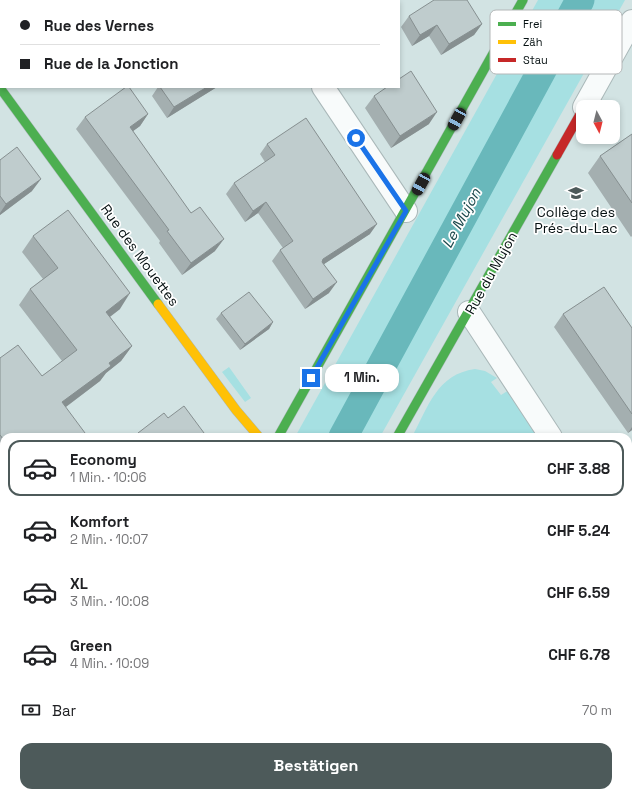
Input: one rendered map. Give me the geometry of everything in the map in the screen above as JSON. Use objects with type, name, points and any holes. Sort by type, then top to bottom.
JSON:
[{"type":"street","points":[[517,10],[523,0]]},
{"type":"street","name":"Rue du Mujon","points":[[622,39],[632,21]]},
{"type":"street","points":[[280,433],[490,60]]},
{"type":"street","name":"Rue du Mujon","points":[[588,100],[602,74]]},
{"type":"street","name":"Rue des Mouettes","points":[[0,88],[236,410],[256,433]]},
{"type":"street","points":[[324,88],[406,211]]},
{"type":"street","name":"Rue du Mujon","points":[[399,433],[576,121]]},
{"type":"street","points":[[469,312],[548,433]]},
{"type":"shaded area","points":[[538,0],[570,0],[565,10],[532,10]]},
{"type":"shaded area","points":[[589,0],[625,0],[619,10],[584,10]]},
{"type":"shaded area","points":[[497,74],[530,74],[333,433],[297,433]]},
{"type":"shaded area","points":[[549,74],[584,74],[382,433],[353,433]]},
{"type":"shaded area","points":[[229,367],[251,398],[245,402],[222,372]]},
{"type":"shaded area","points":[[475,369],[485,371],[497,378],[491,382],[501,395],[509,390],[538,433],[414,433],[435,394],[451,378],[462,372]]},
{"type":"building","points":[[434,0],[467,0],[482,24],[449,44],[437,25],[420,35],[409,16]]},
{"type":"building","points":[[411,71],[437,112],[400,136],[374,96],[386,88],[400,88],[400,78]]},
{"type":"building","points":[[125,88],[130,88],[148,114],[130,127],[191,213],[200,207],[224,239],[191,263],[167,231],[169,230],[85,117]]},
{"type":"building","points":[[161,88],[205,88],[174,107]]},
{"type":"building","points":[[306,118],[377,224],[323,259],[322,262],[337,282],[313,299],[280,250],[293,241],[266,202],[253,211],[234,183],[275,155],[267,144]]},
{"type":"building","points":[[632,134],[632,203],[600,156],[617,144],[620,144],[620,142]]},
{"type":"building","points":[[17,147],[41,179],[6,204],[0,196],[0,160]]},
{"type":"building","points":[[68,210],[130,293],[106,312],[132,346],[109,363],[111,366],[62,402],[85,433],[0,433],[0,358],[18,345],[42,376],[77,350],[30,289],[58,268],[33,236]]},
{"type":"building","points":[[604,287],[632,328],[632,414],[563,314]]},
{"type":"building","points":[[249,292],[273,322],[245,344],[221,313]]},
{"type":"building","points":[[184,406],[204,433],[138,433],[164,413],[168,418]]},
{"type":"waterway","name":"Le Mujon","points":[[575,10],[580,0]]},
{"type":"waterway","name":"Le Mujon","points":[[345,433],[540,74]]},
{"type":"traffic: fast","points":[[517,10],[523,0]]},
{"type":"traffic: fast","points":[[280,433],[490,59]]},
{"type":"traffic: fast","points":[[0,88],[158,304]]},
{"type":"traffic: fast","points":[[399,433],[557,155]]},
{"type":"traffic: slow","points":[[158,304],[236,410],[256,433]]},
{"type":"traffic: jam","points":[[557,155],[576,121]]},
{"type":"place","name":"Collège des Prés-du-Lac","points":[[576,193]]},
{"type":"route","points":[[311,378],[406,211],[356,138]]}]
